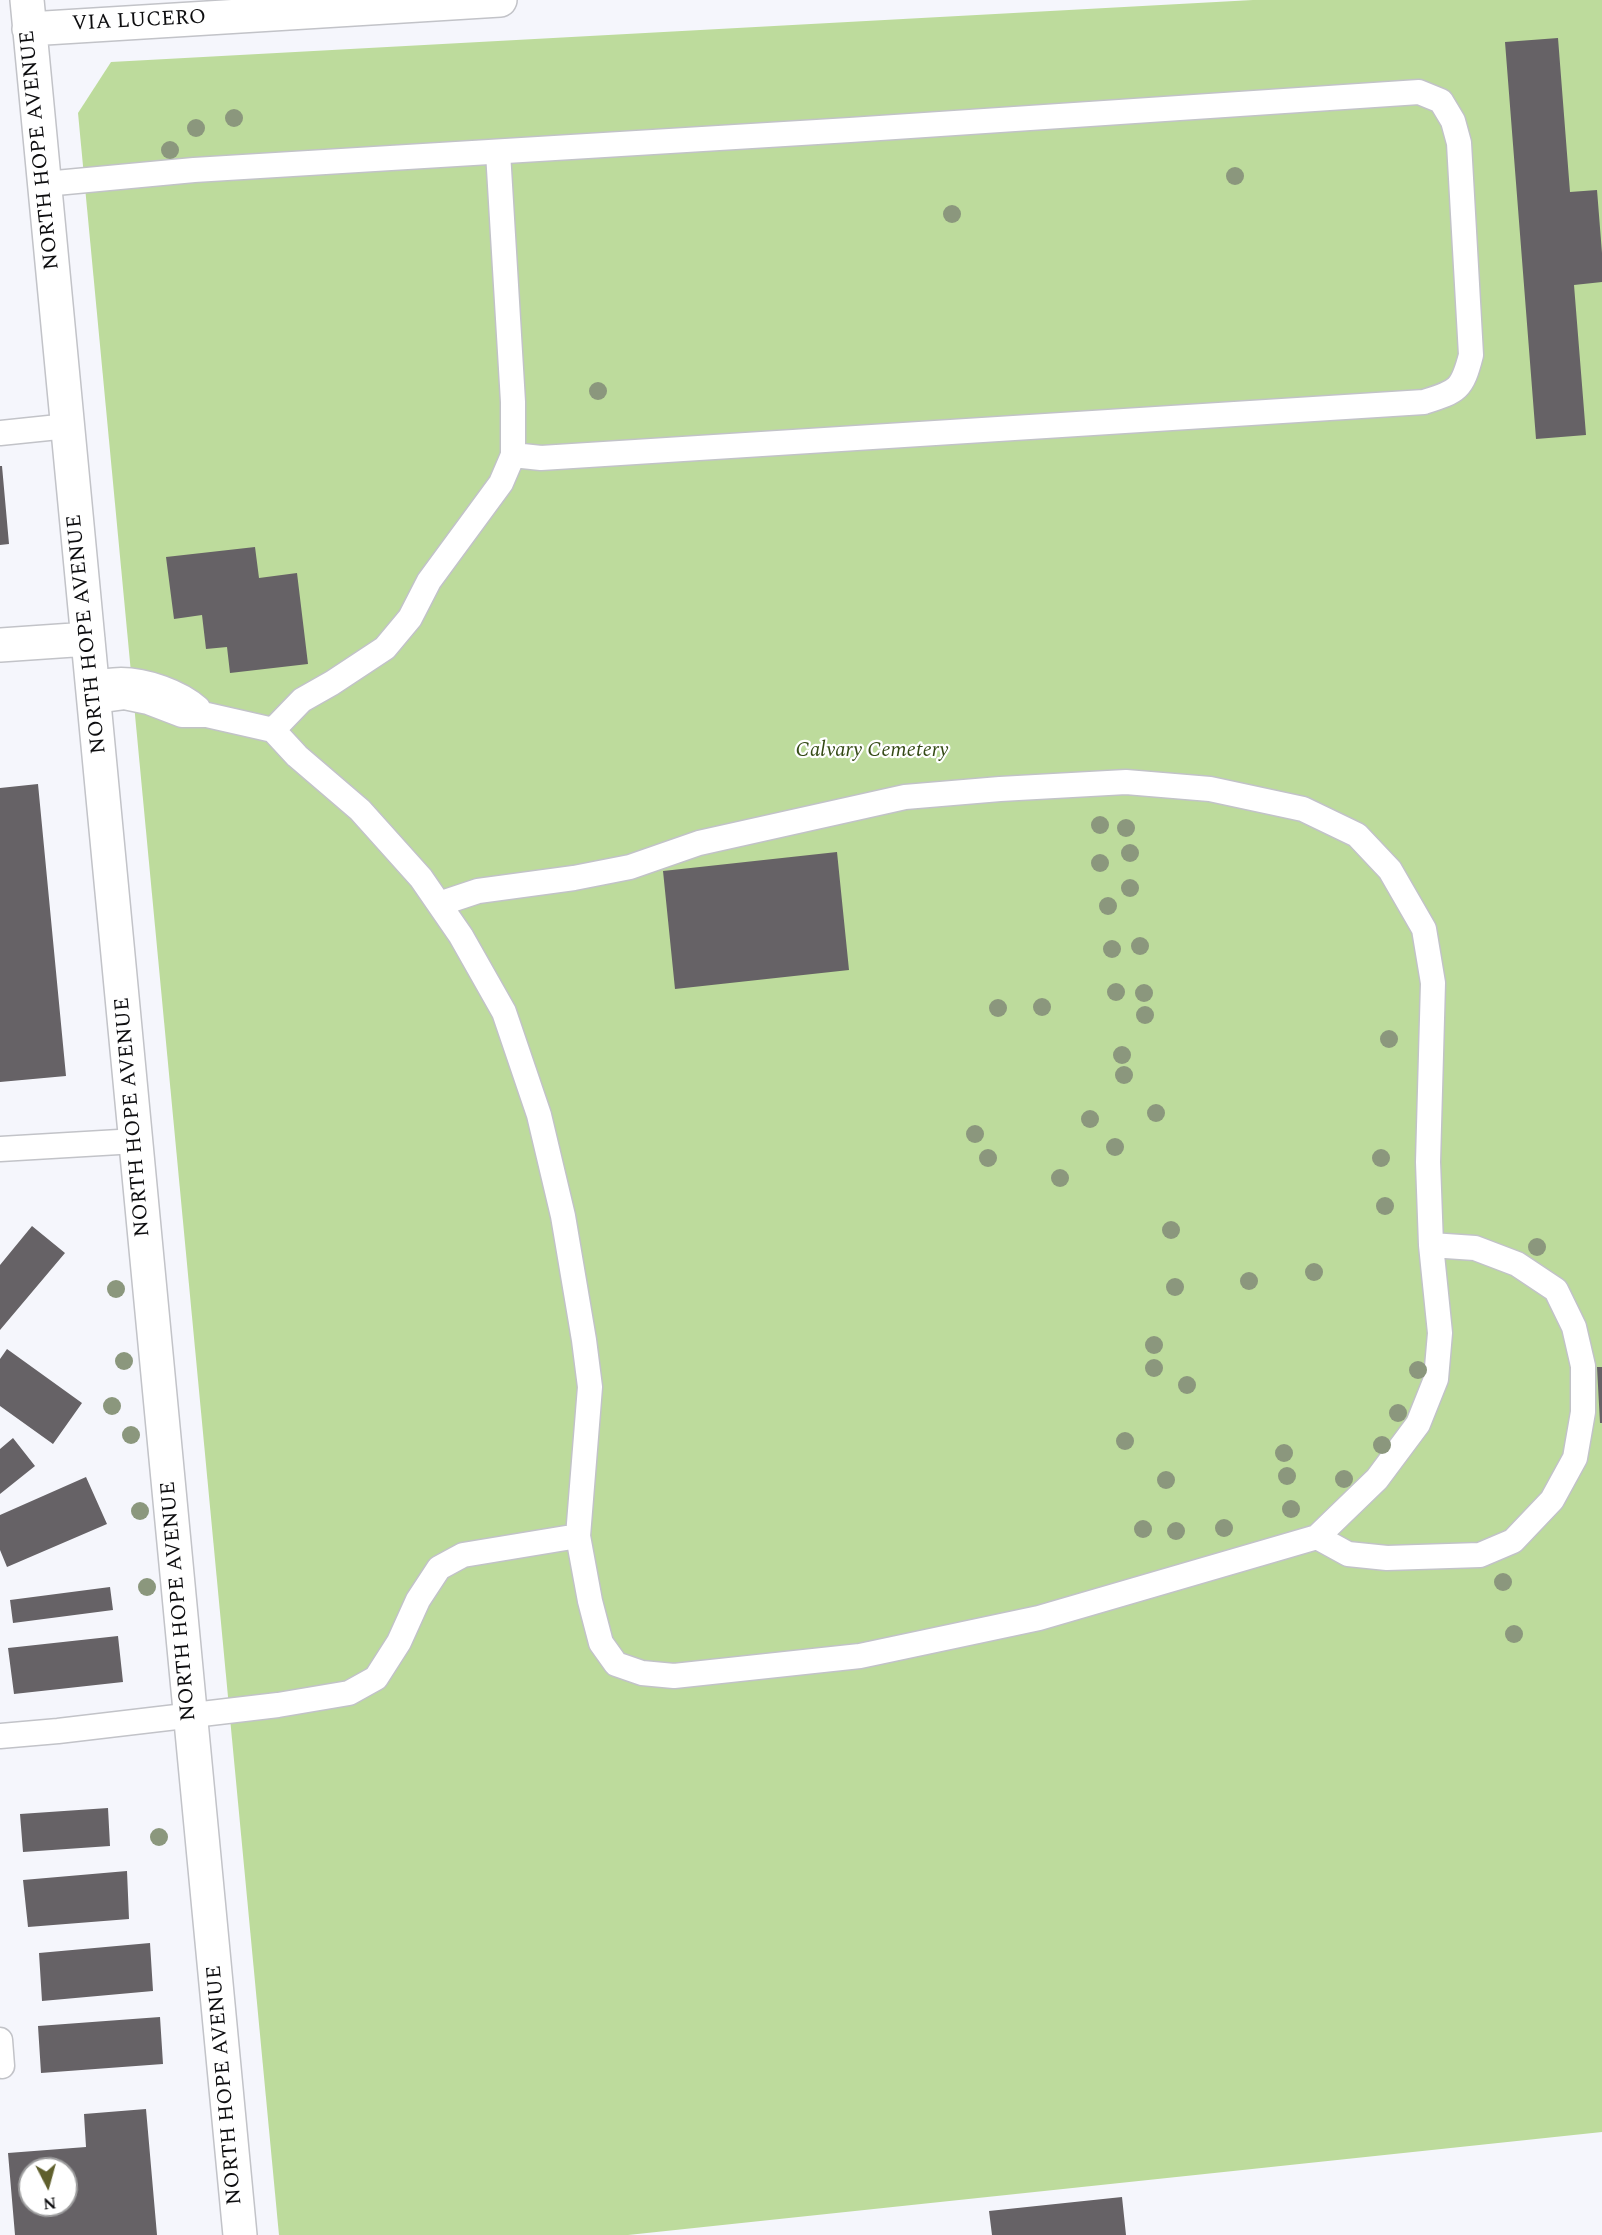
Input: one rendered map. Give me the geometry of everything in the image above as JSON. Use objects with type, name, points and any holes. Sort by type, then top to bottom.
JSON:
[{"type":"street","name":"VIA LUCERO","points":[[28,14],[500,0]]},
{"type":"street","name":"NORTH HOPE AVENUE","points":[[28,14],[240,2235]]},
{"type":"street","points":[[0,645],[88,639]]},
{"type":"lane","points":[[45,184],[194,170],[1419,93],[1441,101],[1453,121],[1459,143],[1471,355],[1465,379],[1450,394],[1424,402],[542,458],[513,455]]},
{"type":"lane","points":[[273,730],[302,700],[332,684],[385,648],[410,618],[429,581],[501,483],[513,455],[513,402],[498,152]]},
{"type":"lane","points":[[0,433],[68,426]]},
{"type":"lane","points":[[93,692],[123,680],[140,682],[190,701],[207,715],[273,730],[297,756],[360,810],[421,878],[461,936],[504,1012],[538,1115],[563,1216],[590,1387],[578,1536],[600,1643],[616,1664],[642,1673],[674,1676],[860,1656],[1028,1621],[1317,1537],[1377,1479],[1418,1424],[1436,1379],[1440,1333],[1431,1245],[1428,1162],[1433,983],[1424,929],[1390,870],[1357,835],[1303,809],[1210,789],[1126,782],[1000,789],[905,797],[699,843],[630,867],[574,878],[478,891],[439,904]]},
{"type":"lane","points":[[0,1149],[136,1141]]},
{"type":"lane","points":[[1317,1537],[1348,1554],[1387,1558],[1480,1555],[1512,1541],[1552,1500],[1575,1458],[1583,1412],[1583,1366],[1574,1327],[1556,1290],[1517,1264],[1475,1248],[1431,1245]]},
{"type":"lane","points":[[0,1736],[278,1705],[349,1693],[376,1678],[399,1642],[418,1600],[439,1568],[463,1556],[578,1536]]},
{"type":"lane","points":[[0,2040],[2,2066]]},
{"type":"green space","name":"Calvary Cemetery","points":[[1253,0],[1602,0],[1602,2132],[628,2235],[279,2235],[78,113],[111,62]]},
{"type":"building","points":[[1558,38],[1570,192],[1597,190],[1602,282],[1574,285],[1586,435],[1536,439],[1505,42]]},
{"type":"building","points":[[0,466],[2,466],[9,544],[0,545]]},
{"type":"building","points":[[255,547],[259,578],[297,573],[308,664],[230,673],[227,647],[206,649],[202,615],[174,619],[166,557]]},
{"type":"building","points":[[38,784],[66,1076],[0,1082],[0,788]]},
{"type":"building","points":[[837,852],[849,970],[675,989],[663,871]]},
{"type":"building","points":[[32,1226],[65,1253],[0,1330],[0,1265]]},
{"type":"building","points":[[7,1349],[82,1403],[53,1444],[0,1406],[0,1359]]},
{"type":"building","points":[[1597,1367],[1602,1367],[1602,1423],[1600,1423]]},
{"type":"building","points":[[13,1438],[35,1466],[0,1494],[0,1449]]},
{"type":"building","points":[[86,1477],[107,1524],[7,1567],[0,1550],[0,1515]]},
{"type":"building","points":[[110,1587],[113,1610],[13,1623],[10,1600]]},
{"type":"building","points":[[118,1636],[123,1682],[14,1694],[8,1648]]},
{"type":"building","points":[[108,1808],[110,1846],[23,1852],[20,1814]]},
{"type":"building","points":[[127,1871],[129,1919],[28,1927],[23,1880]]},
{"type":"building","points":[[150,1943],[153,1991],[42,2001],[39,1953]]},
{"type":"building","points":[[160,2017],[163,2064],[41,2073],[38,2026]]},
{"type":"building","points":[[146,2109],[157,2235],[15,2235],[8,2153],[86,2147],[84,2114]]},
{"type":"building","points":[[1122,2197],[1126,2235],[992,2235],[989,2211]]}]
